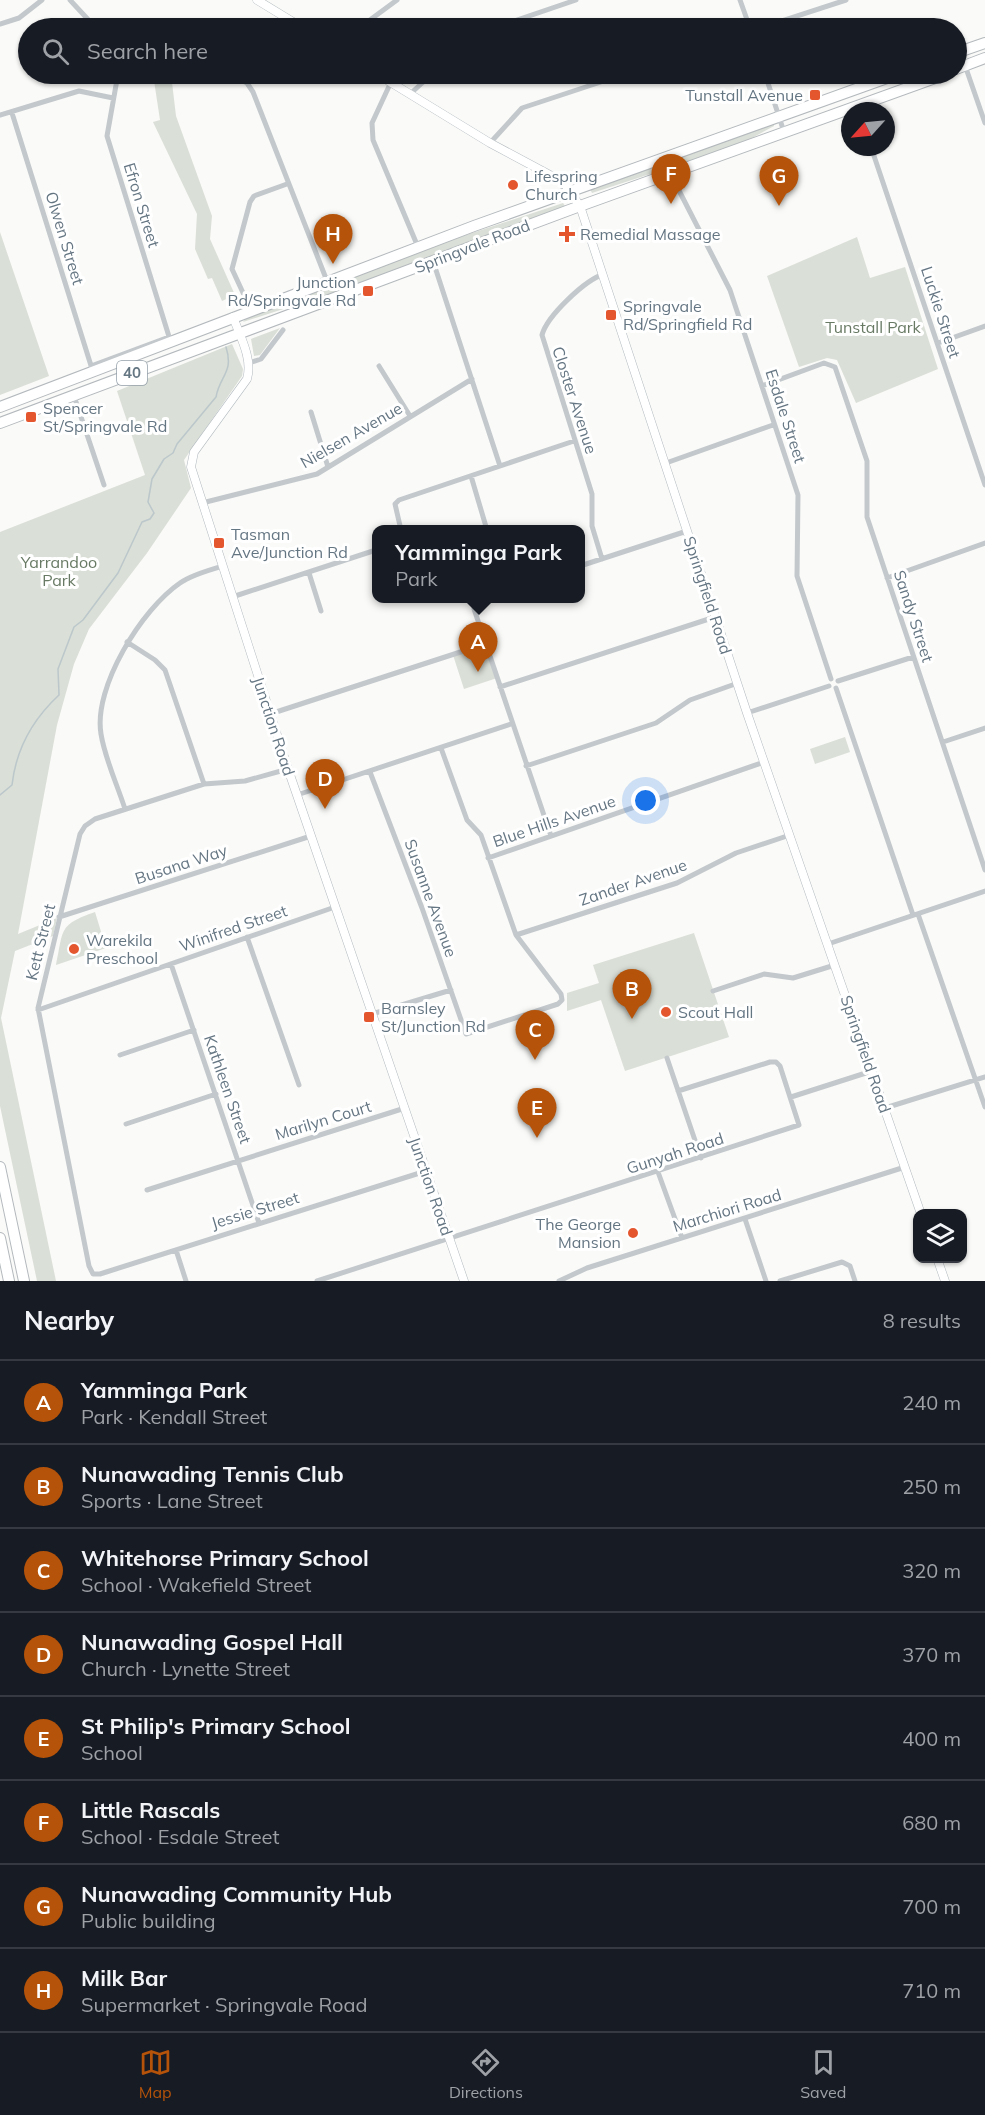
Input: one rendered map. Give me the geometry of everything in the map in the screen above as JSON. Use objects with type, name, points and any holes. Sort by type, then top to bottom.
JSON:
[{"type":"highway","points":[[967,49],[985,43]]},
{"type":"highway","points":[[967,66],[985,58]]},
{"type":"highway","name":"Springvale Road","points":[[0,407],[92,369],[571,190],[868,84]]},
{"type":"highway","name":"Springvale Road","points":[[875,102],[920,84]]},
{"type":"highway","name":"Springvale Road","points":[[0,423],[580,206],[784,132],[841,114]]},
{"type":"highway","points":[[0,1167],[24,1281]]},
{"type":"highway","points":[[0,1238],[9,1281]]},
{"type":"main road","points":[[257,0],[287,18]]},
{"type":"main road","name":"Springfield Road","points":[[394,84],[490,143],[550,174],[571,190],[580,206],[747,713],[919,1209]]},
{"type":"main road","points":[[233,317],[249,363]]},
{"type":"main road","name":"Junction Road","points":[[249,363],[247,379],[190,460],[288,769],[464,1281]]},
{"type":"main road","points":[[939,1263],[945,1281]]},
{"type":"street","points":[[19,18],[42,0]]},
{"type":"street","points":[[70,0],[87,18]]},
{"type":"street","points":[[373,18],[397,0]]},
{"type":"street","points":[[523,18],[576,0]]},
{"type":"street","points":[[740,0],[746,18]]},
{"type":"street","points":[[791,18],[846,0]]},
{"type":"street","points":[[0,24],[18,18]]},
{"type":"street","points":[[967,82],[985,123]]},
{"type":"street","name":"Efron Street","points":[[116,84],[107,130],[108,142],[170,340]]},
{"type":"street","points":[[245,84],[253,92],[287,184],[327,281]]},
{"type":"street","points":[[390,84],[372,123],[373,140],[418,247]]},
{"type":"street","points":[[410,94],[421,84]]},
{"type":"street","points":[[490,143],[522,108],[595,84]]},
{"type":"street","points":[[768,84],[784,132]]},
{"type":"street","points":[[850,90],[854,102]]},
{"type":"street","points":[[0,115],[79,92],[113,98]]},
{"type":"street","name":"Olwen Street","points":[[12,113],[92,369]]},
{"type":"street","name":"Luckie Street","points":[[874,156],[985,485]]},
{"type":"street","name":"Esdale Street","points":[[670,173],[730,290],[798,495],[797,576],[831,679]]},
{"type":"street","points":[[251,310],[232,269],[250,202],[255,196],[287,184]]},
{"type":"street","points":[[433,261],[500,466]]},
{"type":"street","name":"Closter Avenue","points":[[602,559],[592,526],[592,494],[542,335],[552,315],[604,274]]},
{"type":"street","points":[[938,343],[985,327]]},
{"type":"street","points":[[249,363],[261,359],[283,330]]},
{"type":"street","name":"Sandy Street","points":[[762,386],[824,363],[835,367],[867,461],[867,517],[985,870]]},
{"type":"street","points":[[379,366],[410,416]]},
{"type":"street","name":"Nielsen Avenue","points":[[202,503],[310,477],[471,380]]},
{"type":"street","points":[[74,395],[104,485]]},
{"type":"street","points":[[311,412],[328,467]]},
{"type":"street","points":[[666,463],[773,425]]},
{"type":"street","points":[[400,525],[395,504],[397,501],[574,441]]},
{"type":"street","points":[[471,476],[486,525]]},
{"type":"street","points":[[585,564],[687,531]]},
{"type":"street","points":[[887,578],[985,543]]},
{"type":"street","points":[[232,597],[372,551]]},
{"type":"street","points":[[125,809],[100,732],[109,684],[116,662],[127,642],[170,590],[182,581],[223,566]]},
{"type":"street","points":[[309,573],[321,611]]},
{"type":"street","points":[[476,603],[485,644],[550,836]]},
{"type":"street","points":[[500,687],[715,617]]},
{"type":"street","points":[[127,642],[155,660],[165,670],[204,784]]},
{"type":"street","points":[[270,714],[485,644]]},
{"type":"street","points":[[829,686],[831,679],[838,681],[913,657]]},
{"type":"street","points":[[838,681],[836,688],[985,1107]]},
{"type":"street","points":[[526,766],[656,723],[690,700],[738,683]]},
{"type":"street","points":[[747,713],[829,686],[836,688]]},
{"type":"street","points":[[297,795],[511,724]]},
{"type":"street","points":[[943,742],[985,728]]},
{"type":"street","points":[[441,748],[467,820],[482,835],[516,935]]},
{"type":"street","name":"Blue Hills Avenue","points":[[488,858],[764,762]]},
{"type":"street","name":"Kett Street","points":[[93,1274],[38,1010],[59,917],[85,826],[95,819],[204,784],[245,781],[288,769]]},
{"type":"street","name":"Susanne Avenue","points":[[370,772],[466,1034],[558,1004],[562,1000],[561,994],[516,935]]},
{"type":"street","name":"Zander Avenue","points":[[516,935],[677,883],[736,853],[790,835]]},
{"type":"street","name":"Busana Way","points":[[59,917],[311,836]]},
{"type":"street","points":[[828,944],[985,891]]},
{"type":"street","name":"Winifred Street","points":[[38,1010],[335,907]]},
{"type":"street","points":[[247,937],[299,1085]]},
{"type":"street","name":"Kathleen Street","points":[[171,964],[259,1223]]},
{"type":"street","points":[[713,991],[764,974],[793,978],[835,965]]},
{"type":"street","points":[[372,1014],[450,990]]},
{"type":"street","points":[[120,1055],[194,1030]]},
{"type":"street","points":[[667,1058],[700,1158]]},
{"type":"street","name":"Gunyah Road","points":[[316,1281],[795,1128],[799,1121],[780,1066],[770,1062],[678,1091]]},
{"type":"street","points":[[791,1097],[872,1071]]},
{"type":"street","points":[[885,1108],[985,1077]]},
{"type":"street","points":[[126,1124],[216,1094]]},
{"type":"street","name":"Marilyn Court","points":[[147,1190],[405,1108]]},
{"type":"street","name":"Marchiori Road","points":[[559,1281],[587,1268],[905,1167]]},
{"type":"street","name":"Jessie Street","points":[[93,1274],[100,1274],[426,1171]]},
{"type":"street","points":[[658,1172],[682,1238]]},
{"type":"street","points":[[745,1219],[766,1281]]},
{"type":"street","points":[[176,1250],[186,1281]]},
{"type":"street","points":[[780,1281],[845,1262],[855,1281]]},
{"type":"green space","points":[[155,84],[172,84],[176,116],[212,216],[210,239],[235,295],[222,301],[212,278],[208,279],[195,249],[197,214],[153,122],[160,120]]},
{"type":"green space","points":[[774,124],[750,139],[693,160],[592,193],[590,189]]},
{"type":"green space","points":[[563,203],[565,206],[336,292],[243,322],[248,316],[454,239]]},
{"type":"green space","points":[[0,232],[49,376],[0,395]]},
{"type":"green space","name":"Tunstall Park","points":[[857,237],[870,278],[905,267],[938,369],[856,403],[837,360],[827,358],[799,367],[767,276]]},
{"type":"green space","points":[[280,328],[260,355],[254,356],[251,339]]},
{"type":"green space","name":"Yarrandoo Park","points":[[232,344],[243,369],[242,376],[184,460],[191,488],[147,553],[89,629],[74,664],[57,725],[18,934],[57,918],[53,936],[15,951],[1,1018],[56,1281],[37,1281],[0,1106],[0,532],[145,475],[117,391]]},
{"type":"green space","points":[[485,644],[497,678],[464,689],[453,655]]},
{"type":"green space","points":[[845,737],[850,752],[815,764],[810,749]]},
{"type":"green space","points":[[95,912],[106,948],[56,965],[65,930],[74,921]]},
{"type":"green space","points":[[694,933],[729,1037],[625,1071],[601,1000],[567,1011],[567,993],[599,983],[593,965]]},
{"type":"waterway","points":[[0,795],[12,785],[17,759],[33,725],[59,695],[58,669],[74,627],[83,620],[118,573],[142,522],[150,519],[154,513],[148,502],[152,479],[164,459],[173,453],[177,444],[216,397],[227,368],[226,347]]},
{"type":"place","name":"Tunstall Avenue","points":[[815,95]]},
{"type":"place","name":"Lifespring Church","points":[[513,185]]},
{"type":"place","name":"Little Rascals","points":[[671,204]]},
{"type":"place","name":"Nunawading Community Hub","points":[[779,206]]},
{"type":"place","name":"Remedial Massage","points":[[567,234]]},
{"type":"place","name":"Milk Bar","points":[[333,264]]},
{"type":"place","name":"Junction Rd/Springvale Rd","points":[[368,291]]},
{"type":"place","name":"Springvale Rd/Springfield Rd","points":[[611,315]]},
{"type":"place","name":"Spencer St/Springvale Rd","points":[[31,417]]},
{"type":"place","name":"Tasman Ave/Junction Rd","points":[[219,543]]},
{"type":"place","name":"Yamminga Park","points":[[478,672]]},
{"type":"place","name":"Nunawading Gospel Hall","points":[[325,809]]},
{"type":"place","name":"Warekila Preschool","points":[[74,949]]},
{"type":"place","name":"Scout Hall","points":[[666,1012]]},
{"type":"place","name":"Barnsley St/Junction Rd","points":[[369,1017]]},
{"type":"place","name":"Nunawading Tennis Club","points":[[632,1019]]},
{"type":"place","name":"Whitehorse Primary School","points":[[535,1060]]},
{"type":"place","name":"St Philip's Primary School","points":[[537,1138]]},
{"type":"place","name":"The George Mansion","points":[[633,1233]]}]
